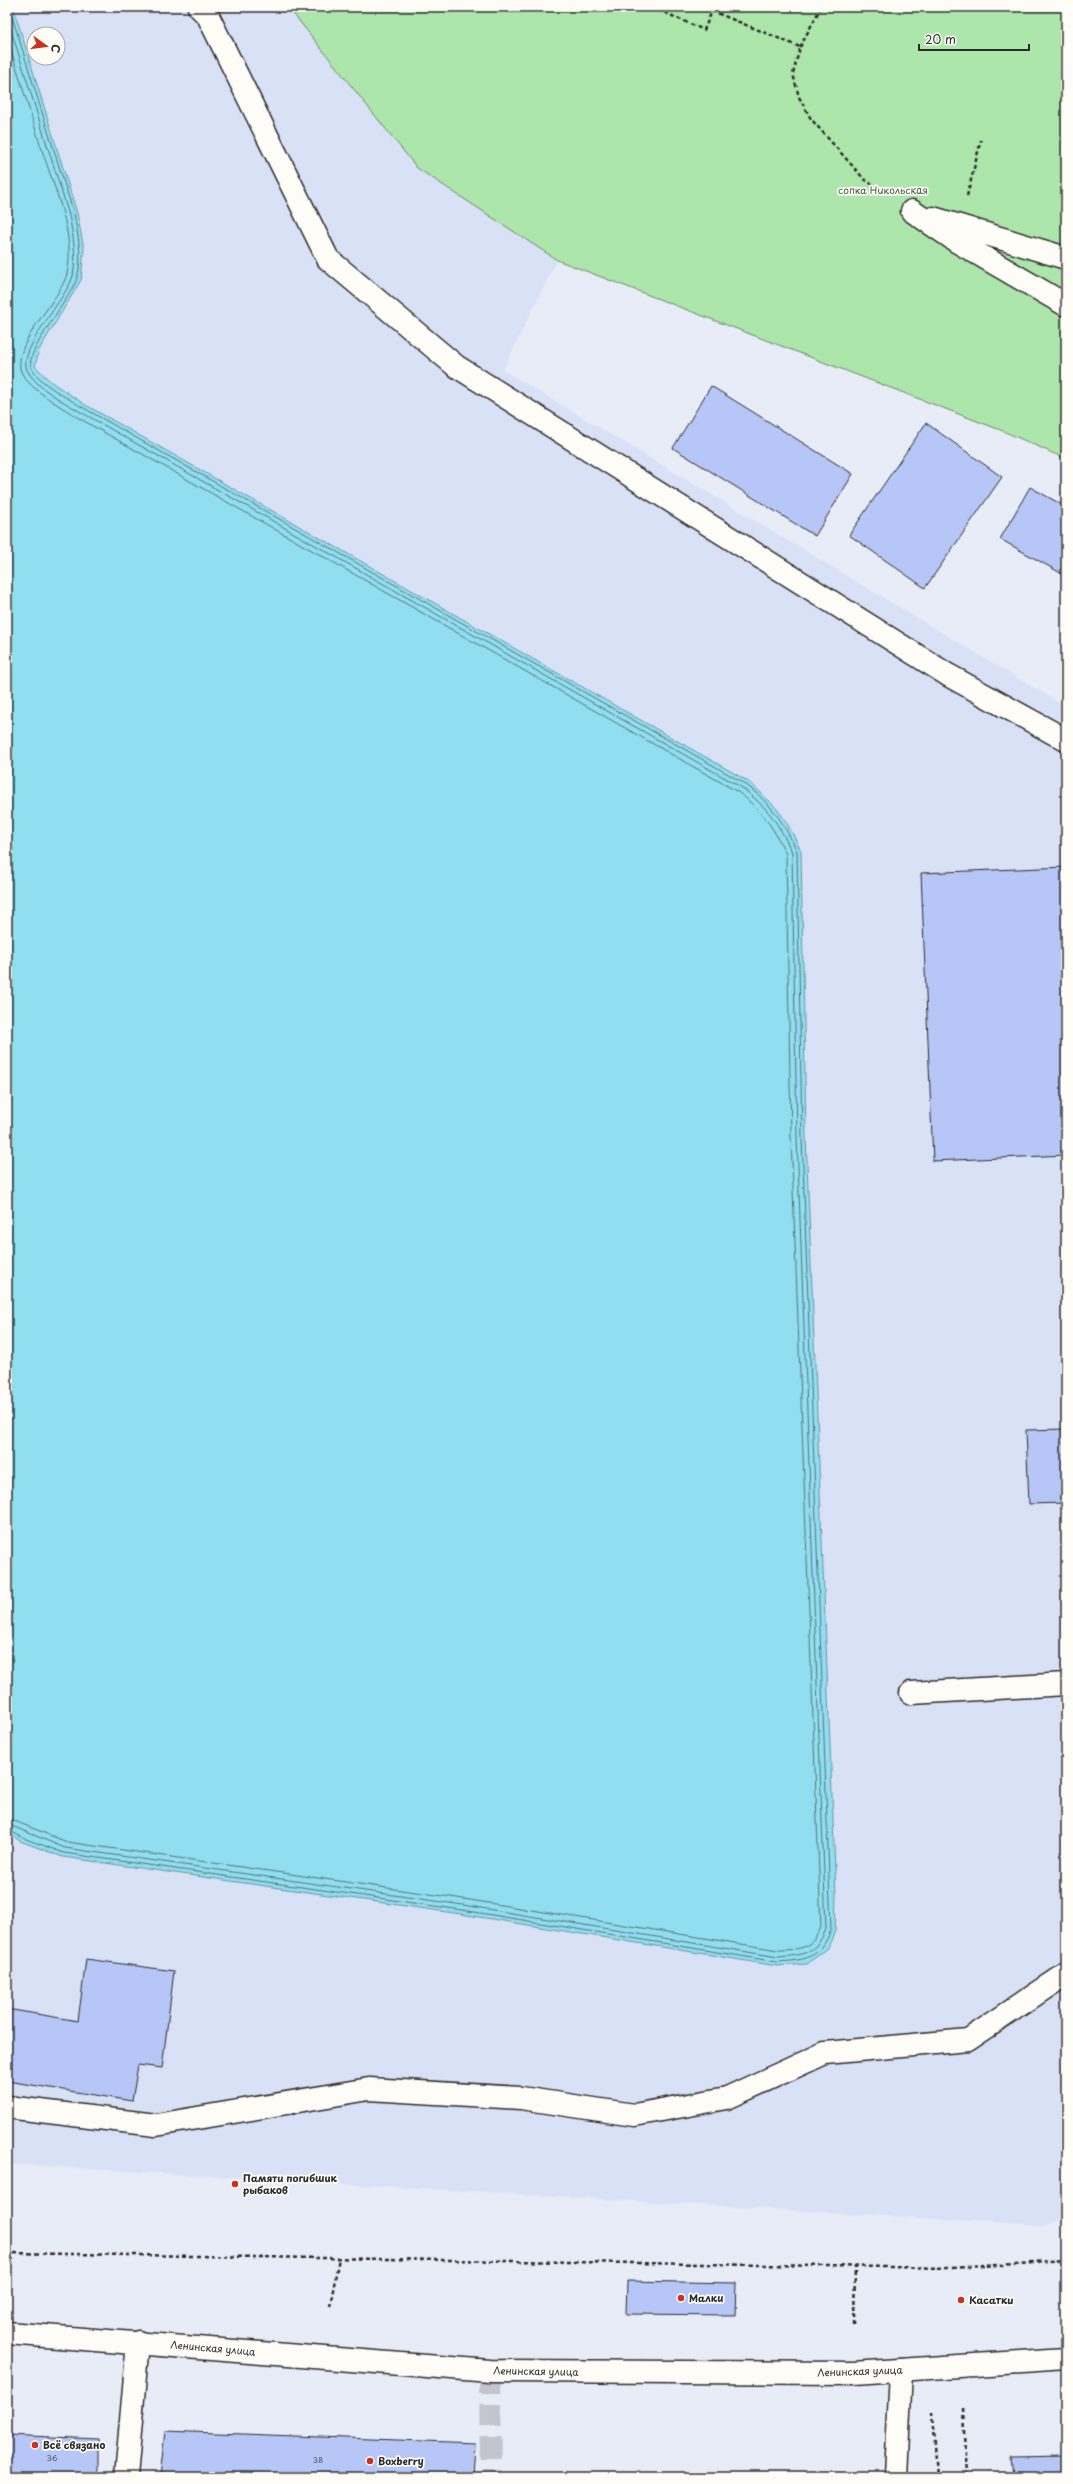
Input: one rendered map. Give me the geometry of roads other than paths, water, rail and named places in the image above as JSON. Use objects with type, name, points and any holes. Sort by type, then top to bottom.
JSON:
[{"type":"street","points":[[199,7],[208,16],[328,259],[456,366],[948,675],[1066,740]]},
{"type":"street","points":[[1066,258],[912,211],[956,241],[1066,305]]},
{"type":"street","points":[[911,1692],[1066,1684]]},
{"type":"street","points":[[7,2107],[156,2125],[369,2089],[521,2098],[634,2115],[727,2098],[825,2053],[968,2040],[1066,1974]]},
{"type":"street","name":"Ленинская улица","points":[[7,2333],[138,2342],[490,2371],[853,2373],[1066,2358]]},
{"type":"street","points":[[126,2477],[138,2342]]},
{"type":"street","points":[[896,2477],[901,2370]]},
{"type":"water","points":[[7,7],[14,10],[26,49],[26,66],[31,66],[77,213],[84,249],[81,280],[39,350],[35,366],[51,382],[84,404],[746,780],[765,796],[779,811],[801,851],[806,1137],[836,1896],[835,1931],[828,1948],[807,1964],[777,1966],[461,1914],[63,1857],[20,1841],[7,1832]]},
{"type":"tunnel","points":[[490,2371],[491,2477]]},
{"type":"place","name":"Памяти погибшик рыбаков","points":[[235,2184]]},
{"type":"place","name":"Малки","points":[[681,2298]]},
{"type":"place","name":"Касатки","points":[[961,2300]]},
{"type":"place","name":"Всё связано","points":[[35,2445]]},
{"type":"place","name":"Boxberry","points":[[370,2461]]},
{"type":"park label","name":"сопка Никольская","points":[[883,190]]}]
